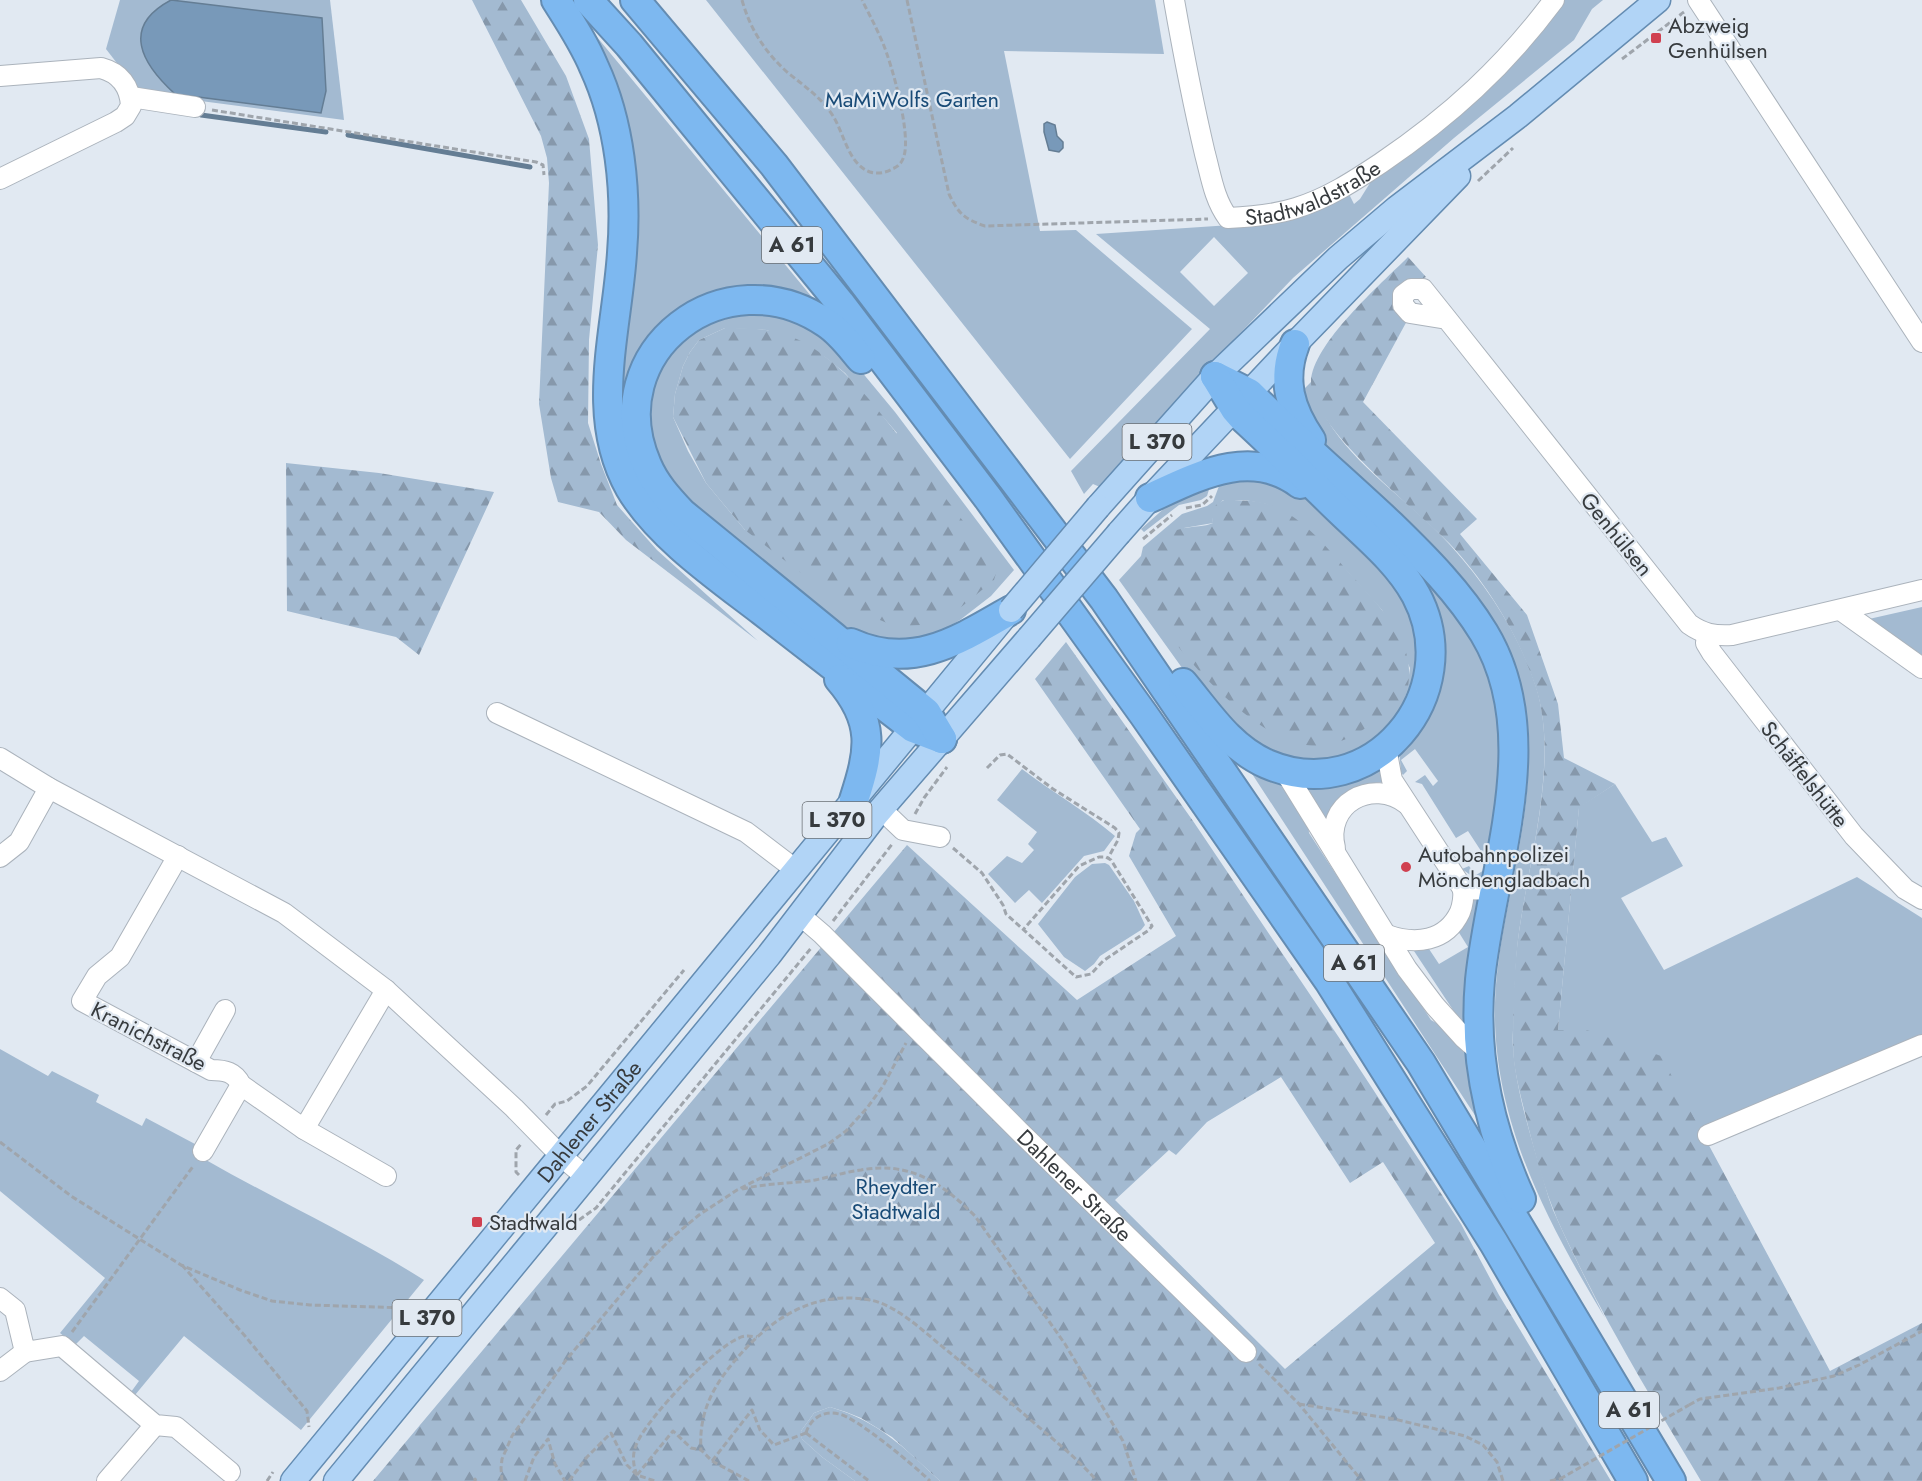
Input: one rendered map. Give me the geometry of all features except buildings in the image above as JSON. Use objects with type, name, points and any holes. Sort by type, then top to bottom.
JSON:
[{"type":"highway","points":[[556,0],[586,49],[595,69],[609,114],[620,162],[623,252],[607,401],[611,436],[617,460],[631,490],[663,529],[711,572],[823,643],[888,655],[910,654],[951,642],[1011,610]]},
{"type":"highway","name":"A 61","points":[[588,0],[629,45],[840,303],[988,498],[1144,715],[1329,981],[1494,1243],[1633,1481]]},
{"type":"highway","name":"A 61","points":[[635,0],[774,165],[1104,599],[1421,1063],[1671,1481]]},
{"type":"highway","points":[[946,752],[919,720],[823,643],[664,494],[647,465],[638,432],[636,415],[639,392],[646,368],[665,338],[676,327],[714,305],[744,300],[779,302],[813,315],[842,336],[910,421],[988,498]]},
{"type":"highway","points":[[1295,344],[1288,367],[1288,378],[1295,413],[1314,445],[1351,487],[1439,574],[1464,605],[1484,634],[1505,683],[1511,711],[1513,781],[1506,835],[1494,891],[1480,981],[1481,1053],[1491,1119],[1507,1168],[1587,1339]]},
{"type":"highway","points":[[1104,599],[1159,652],[1223,733],[1252,756],[1284,770],[1311,774],[1339,770],[1362,762],[1386,748],[1410,722],[1419,706],[1428,680],[1432,653],[1430,636],[1417,596],[1396,566],[1242,401],[1215,376]]},
{"type":"highway","points":[[1242,401],[1351,487]]},
{"type":"highway","points":[[1150,498],[1219,470],[1242,465],[1263,467],[1298,481],[1374,544]]},
{"type":"highway","points":[[823,643],[854,699],[865,726],[867,754],[854,800]]},
{"type":"main road","name":"L 370","points":[[796,870],[1098,507],[1215,376],[1338,258],[1397,207],[1518,116],[1658,0]]},
{"type":"main road","name":"L 370","points":[[801,916],[881,809],[946,752],[1029,638],[1150,498],[1295,344],[1518,116]]},
{"type":"main road","name":"Dahlener Straße","points":[[293,1481],[796,870]]},
{"type":"main road","name":"Dahlener Straße","points":[[336,1481],[801,916]]},
{"type":"street","name":"Stadtwaldstraße","points":[[1174,0],[1199,129],[1219,205],[1228,218],[1258,217],[1313,202],[1347,186],[1420,138],[1500,66],[1554,0]]},
{"type":"street","points":[[1699,1],[1922,342]]},
{"type":"street","points":[[0,76],[101,68],[114,71],[128,89],[131,97],[131,106],[125,116],[0,179]]},
{"type":"street","points":[[131,97],[195,107]]},
{"type":"street","name":"Genhülsen","points":[[1447,319],[1689,624],[1707,634]]},
{"type":"street","points":[[1707,634],[1732,635],[1922,590]]},
{"type":"street","points":[[1842,610],[1922,668]]},
{"type":"street","name":"Schäffelshütte","points":[[1707,634],[1706,643],[1712,653],[1854,836],[1905,889],[1922,899]]},
{"type":"street","points":[[499,716],[746,832],[796,870]]},
{"type":"street","points":[[1386,748],[1392,780],[1463,890],[1462,906],[1456,920],[1444,932],[1419,941],[1387,935]]},
{"type":"street","points":[[0,758],[49,788],[284,913],[386,990],[586,1177]]},
{"type":"street","points":[[1284,770],[1407,969],[1435,1006],[1481,1053]]},
{"type":"street","points":[[0,857],[20,842],[49,788]]},
{"type":"street","points":[[1336,854],[1332,832],[1335,819],[1355,798],[1384,793],[1398,798],[1410,807]]},
{"type":"street","points":[[881,809],[903,830],[940,837]]},
{"type":"street","name":"Kranichstraße","points":[[178,856],[120,957],[97,976],[82,1001],[211,1070],[230,1072],[241,1085],[304,1129],[386,1176]]},
{"type":"street","points":[[1463,890],[1494,891]]},
{"type":"street","name":"Dahlener Straße","points":[[801,916],[822,934],[1019,1131],[1246,1352]]},
{"type":"street","points":[[304,1129],[386,990]]},
{"type":"street","points":[[195,1062],[225,1010]]},
{"type":"street","points":[[1708,1135],[1922,1045]]},
{"type":"street","points":[[203,1151],[241,1085]]},
{"type":"street","points":[[0,1298],[15,1310],[24,1352]]},
{"type":"street","points":[[0,1371],[24,1352],[62,1346],[155,1425],[176,1427],[230,1472]]},
{"type":"street","points":[[107,1481],[155,1425]]},
{"type":"path","points":[[742,0],[754,34],[769,54],[826,106],[855,159],[870,171],[882,173],[891,171],[900,165],[904,156],[902,113],[896,81],[883,42],[862,0]]},
{"type":"path","points":[[907,0],[950,195],[966,219],[986,226],[1228,218]]},
{"type":"path","points":[[1619,61],[1699,1]]},
{"type":"path","points":[[195,107],[536,162],[543,165],[544,175]]},
{"type":"path","points":[[1476,182],[1519,142]]},
{"type":"path","points":[[576,1223],[596,1208],[822,934],[903,830],[924,798],[946,752]]},
{"type":"path","points":[[987,768],[1000,756],[1007,754],[1053,789],[1115,828],[1119,833],[1118,840],[1108,858]]},
{"type":"path","points":[[940,837],[982,873],[1004,905],[1006,914],[1023,930],[1076,978],[1091,974],[1104,961],[1149,930],[1151,923],[1108,858],[1100,857],[1079,866],[1023,930]]},
{"type":"path","points":[[519,1175],[516,1172],[516,1150],[555,1104],[567,1101],[587,1086],[691,962]]},
{"type":"path","points":[[502,1481],[502,1459],[512,1436],[566,1360],[669,1240],[699,1215],[737,1190],[834,1140],[852,1125],[883,1086],[914,1025]]},
{"type":"path","points":[[0,1142],[71,1196],[182,1265],[240,1290],[272,1300],[310,1305],[407,1308]]},
{"type":"path","points":[[62,1346],[203,1151]]},
{"type":"path","points":[[737,1190],[762,1184],[813,1180],[862,1169],[897,1168],[914,1172],[957,1198],[975,1216],[1065,1344],[1123,1441],[1136,1481]]},
{"type":"path","points":[[182,1265],[245,1336],[306,1411],[309,1427]]},
{"type":"path","points":[[701,1450],[702,1419],[715,1387],[757,1337],[783,1316],[818,1302],[844,1298],[872,1300],[894,1309],[1034,1423],[1078,1461],[1096,1481]]},
{"type":"path","points":[[1550,1481],[1560,1479],[1700,1399],[1779,1388],[1834,1376],[1922,1331]]},
{"type":"path","points":[[636,1474],[633,1459],[638,1440],[676,1392],[724,1347],[744,1336],[757,1337]]},
{"type":"path","points":[[1246,1352],[1299,1404],[1362,1481]]},
{"type":"path","points":[[1299,1404],[1394,1419],[1465,1436],[1483,1445],[1497,1462],[1503,1481]]},
{"type":"path","points":[[712,1461],[752,1410],[760,1430],[774,1445],[806,1433]]},
{"type":"path","points":[[806,1433],[808,1426],[819,1416],[840,1414],[869,1431],[930,1481]]},
{"type":"path","points":[[636,1474],[673,1431],[691,1448],[701,1450],[712,1461],[749,1481]]},
{"type":"path","points":[[525,1481],[534,1457],[548,1439],[555,1464],[567,1481],[611,1433],[621,1457],[636,1474],[655,1481]]},
{"type":"path","points":[[806,1433],[869,1481]]},
{"type":"green space","points":[[120,0],[330,0],[344,120],[140,93],[106,49]]},
{"type":"green space","points":[[472,0],[521,0],[566,76],[589,139],[598,245],[589,340],[588,423],[617,505],[657,550],[758,641],[626,540],[599,512],[558,502],[551,478],[539,404],[549,183],[547,158],[541,136]]},
{"type":"green space","name":"MaMiWolfs Garten","points":[[706,0],[1155,0],[1164,54],[1004,51],[1040,231],[1076,230],[1192,329],[1070,459]]},
{"type":"green space","points":[[1562,0],[1603,0],[1592,9],[1574,40],[1454,138],[1293,278],[1100,487],[1093,484],[1084,494],[1071,471],[1210,329],[1096,234],[1231,225],[1348,192],[1354,204],[1360,199],[1375,175]],"holes":[[[1214,237],[1248,273],[1214,306],[1180,272]]]},
{"type":"green space","points":[[587,25],[816,302],[811,305],[683,313],[619,443],[628,275]]},
{"type":"green space","points":[[1408,257],[1426,277],[1404,288],[1408,319],[1363,402],[1477,519],[1460,534],[1527,615],[1558,704],[1564,758],[1615,784],[1579,808],[1558,1030],[1587,1030],[1661,1056],[1830,1371],[1922,1323],[1922,1481],[1701,1481],[1589,1286],[1557,1219],[1533,1146],[1513,1054],[1517,950],[1537,832],[1544,771],[1542,712],[1535,685],[1510,628],[1476,574],[1449,543],[1391,490],[1346,444],[1315,401],[1311,382],[1314,367],[1335,333],[1366,298]]},
{"type":"green space","points":[[764,310],[820,332],[861,371],[895,412],[1014,570],[991,596],[960,620],[935,635],[912,644],[868,639],[830,617],[714,525],[687,498],[661,465],[651,429],[649,406],[653,384],[670,351],[711,319]],"holes":[[[725,328],[767,330],[825,357],[845,373],[897,433],[745,530],[706,483],[688,451],[673,417],[675,394],[683,366],[699,340]]]},
{"type":"green space","points":[[725,328],[762,329],[784,334],[805,343],[843,372],[894,429],[991,558],[997,570],[994,580],[960,608],[922,625],[903,626],[887,623],[840,603],[745,530],[706,483],[673,417],[675,394],[683,366],[690,352],[699,340]]},
{"type":"green space","points":[[1311,382],[1321,408],[1334,431],[1351,452],[1432,527],[1478,578],[1501,612],[1521,648],[1536,687],[1542,714],[1544,772],[1518,940],[1513,1038],[1515,1063],[1527,1122],[1551,1204],[1605,1318],[1581,1278],[1539,1196],[1508,1111],[1499,1066],[1495,1021],[1497,974],[1522,830],[1528,773],[1526,726],[1515,669],[1315,433],[1298,395]]},
{"type":"green space","points":[[286,463],[379,473],[494,492],[419,655],[396,637],[287,611]]},
{"type":"green space","points":[[1228,472],[1298,488],[1373,561],[1410,613],[1417,635],[1419,666],[1405,706],[1377,739],[1346,756],[1322,760],[1299,760],[1259,746],[1213,711],[1119,580],[1141,556],[1143,547],[1182,514],[1213,502],[1219,486],[1227,482]],"holes":[[[1223,500],[1245,500],[1266,504],[1292,517],[1318,539],[1382,610],[1410,668],[1406,696],[1365,728],[1184,528],[1213,523],[1212,512]]]},
{"type":"green space","points":[[1211,483],[1207,496],[1201,500],[1179,505],[1144,532],[1141,529],[1177,497]]},
{"type":"green space","points":[[1224,500],[1264,503],[1291,515],[1325,545],[1374,600],[1400,636],[1409,663],[1407,692],[1399,707],[1355,734],[1333,744],[1317,746],[1295,742],[1273,733],[1229,701],[1173,641],[1143,600],[1138,566],[1152,547],[1163,537],[1177,530],[1213,523],[1211,512]]},
{"type":"green space","points":[[1374,520],[1482,640],[1508,733],[1485,877],[1476,879],[1462,869],[1469,866],[1476,875],[1486,869],[1479,857],[1483,854],[1468,831],[1456,838],[1422,784],[1415,782],[1425,775],[1433,786],[1438,781],[1415,749],[1401,760],[1407,771],[1403,775],[1401,772],[1399,749],[1435,685]]},
{"type":"green space","points":[[1922,607],[1922,655],[1869,619]]},
{"type":"green space","name":"Rheydter Stadtwald","points":[[1066,642],[1193,821],[1461,1224],[1499,1295],[1611,1481],[940,1481],[892,1437],[861,1418],[830,1407],[814,1413],[801,1431],[802,1439],[855,1481],[373,1481],[907,845],[1077,1000],[1176,936],[1129,856],[1136,833],[1140,829],[1035,679]],"holes":[[[1281,1077],[1350,1183],[1383,1162],[1435,1243],[1285,1369],[1115,1200],[1169,1150],[1176,1155],[1207,1122]]]},
{"type":"green space","points":[[1243,760],[1273,773],[1287,787],[1308,821],[1309,833],[1431,1020],[1443,1027],[1474,1059],[1497,1149]]},
{"type":"green space","points":[[1378,762],[1384,782],[1364,785],[1350,793],[1327,820],[1301,780]]},
{"type":"green space","points":[[1022,769],[1115,836],[1104,851],[1084,856],[1042,903],[1029,890],[1015,903],[988,874],[1007,856],[1022,863],[1034,850],[1028,844],[1037,832],[997,800]]},
{"type":"green space","points":[[1615,784],[1652,842],[1666,837],[1683,866],[1621,898],[1664,970],[1857,877],[1922,918],[1922,1042],[1704,1136],[1558,1030],[1579,807]]},
{"type":"green space","points":[[1092,864],[1109,865],[1134,901],[1145,925],[1141,930],[1100,956],[1085,971],[1064,957],[1038,924],[1075,877]]},
{"type":"green space","points":[[1485,897],[1473,1029],[1457,1016],[1414,951],[1429,949],[1439,964],[1468,947],[1458,931],[1472,898]]},
{"type":"green space","points":[[0,1049],[48,1076],[52,1071],[99,1095],[96,1102],[142,1126],[146,1118],[210,1152],[206,1160],[371,1248],[424,1280],[301,1430],[184,1336],[135,1395],[131,1392],[139,1381],[84,1336],[75,1345],[60,1333],[105,1278],[0,1191]]},
{"type":"green space","points":[[830,1407],[848,1413],[877,1428],[940,1481],[855,1481],[802,1439],[801,1431],[814,1413]]},
{"type":"shaded area","points":[[171,0],[322,18],[326,91],[321,113],[175,94],[153,70],[146,58],[141,34],[145,22],[155,11]]},
{"type":"shaded area","points":[[1047,122],[1055,125],[1057,136],[1063,142],[1063,148],[1059,152],[1049,150],[1044,132],[1044,124]]},
{"type":"waterway","points":[[201,115],[326,132]]},
{"type":"waterway","points":[[348,135],[530,167]]},
{"type":"place","name":"Abzweig Genhülsen","points":[[1656,38]]},
{"type":"place","name":"Autobahnpolizei Mönchengladbach","points":[[1406,867]]},
{"type":"place","name":"Stadtwald","points":[[477,1222]]}]
